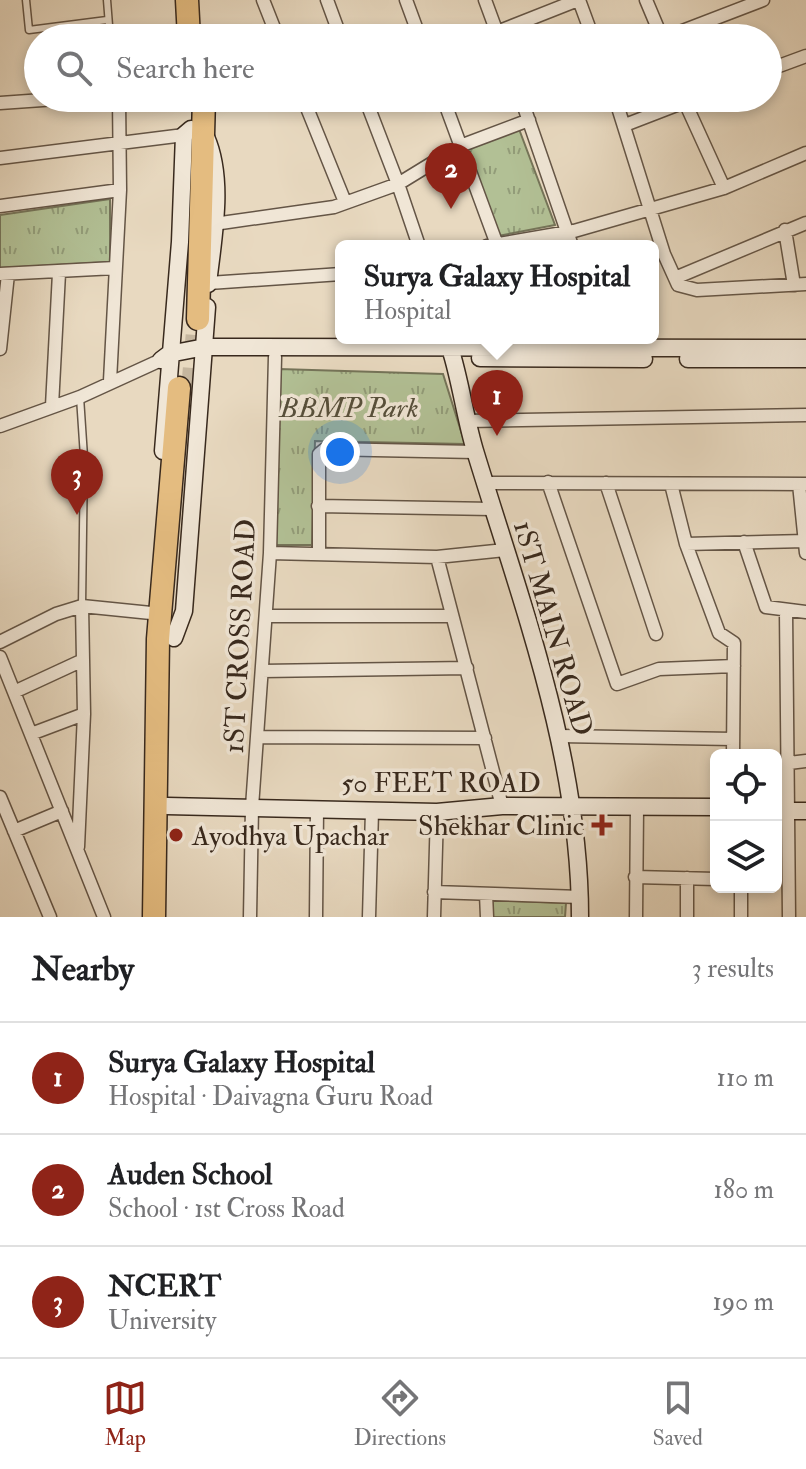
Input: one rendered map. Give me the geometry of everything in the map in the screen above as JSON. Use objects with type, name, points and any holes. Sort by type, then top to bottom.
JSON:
[{"type":"highway","points":[[187,0],[188,24]]},
{"type":"highway","points":[[202,0],[203,24]]},
{"type":"highway","points":[[191,112],[192,318]]},
{"type":"highway","points":[[193,133],[200,112]]},
{"type":"highway","points":[[154,917],[166,639],[185,389]]},
{"type":"highway","points":[[166,639],[168,917]]},
{"type":"street","points":[[263,0],[272,24]]},
{"type":"street","points":[[327,0],[336,24]]},
{"type":"street","points":[[406,0],[415,24]]},
{"type":"street","points":[[485,0],[494,24]]},
{"type":"street","points":[[523,24],[578,0],[587,24]]},
{"type":"street","points":[[646,0],[657,24]]},
{"type":"street","points":[[700,24],[763,0]]},
{"type":"street","points":[[782,65],[806,56]]},
{"type":"street","points":[[0,103],[24,101]]},
{"type":"street","points":[[110,381],[120,190],[120,112]]},
{"type":"street","points":[[309,112],[345,202]]},
{"type":"street","points":[[370,112],[417,240]]},
{"type":"street","points":[[448,112],[491,240]]},
{"type":"street","points":[[526,112],[571,240]]},
{"type":"street","points":[[620,112],[678,285],[697,290],[800,285],[785,230]]},
{"type":"street","points":[[625,125],[656,112]]},
{"type":"street","points":[[692,112],[724,188]]},
{"type":"street","points":[[214,224],[334,207],[398,184],[460,146],[529,120]]},
{"type":"street","points":[[0,158],[193,133]]},
{"type":"street","points":[[193,133],[213,153],[214,224],[184,611],[166,639],[151,613],[167,359],[193,133]]},
{"type":"street","points":[[523,240],[724,188],[806,153]]},
{"type":"street","points":[[0,199],[0,206],[120,190]]},
{"type":"street","points":[[675,278],[806,223]]},
{"type":"street","points":[[569,228],[576,240]]},
{"type":"street","points":[[0,349],[4,274],[115,268]]},
{"type":"street","points":[[52,406],[59,273]]},
{"type":"street","points":[[209,283],[335,274]]},
{"type":"street","points":[[204,352],[275,357],[616,348],[806,348]]},
{"type":"street","points":[[616,348],[806,359]]},
{"type":"street","points":[[0,426],[80,397],[110,381],[167,359],[204,352],[452,353]]},
{"type":"street","name":"1ST MAIN ROAD","points":[[452,353],[466,421],[560,736],[574,807],[580,917]]},
{"type":"street","name":"1ST CROSS ROAD","points":[[250,917],[252,807],[270,553],[275,357]]},
{"type":"street","points":[[466,421],[806,415]]},
{"type":"street","points":[[319,554],[319,454],[325,449],[475,452]]},
{"type":"street","points":[[548,482],[617,684],[659,669],[734,666]]},
{"type":"street","points":[[485,483],[803,484],[805,545],[744,542],[686,544]]},
{"type":"street","points":[[606,483],[656,634]]},
{"type":"street","points":[[671,484],[686,544],[719,633],[734,643],[733,749]]},
{"type":"street","points":[[318,506],[493,509]]},
{"type":"street","points":[[744,542],[766,607],[806,612]]},
{"type":"street","points":[[270,553],[437,557],[505,550]]},
{"type":"street","points":[[437,557],[502,806]]},
{"type":"street","points":[[0,642],[56,614],[82,606],[151,613]]},
{"type":"street","points":[[77,850],[84,714],[82,606]]},
{"type":"street","points":[[786,611],[789,763],[782,812],[783,880],[789,917]]},
{"type":"street","points":[[266,616],[452,616]]},
{"type":"street","points":[[0,657],[104,917]]},
{"type":"street","points":[[14,692],[81,661]]},
{"type":"street","points":[[262,671],[467,668]]},
{"type":"street","points":[[31,734],[84,714]]},
{"type":"street","points":[[560,736],[733,739]]},
{"type":"street","points":[[258,737],[485,738]]},
{"type":"street","points":[[789,763],[806,761]]},
{"type":"street","points":[[0,797],[50,917]]},
{"type":"street","name":"50 FEET ROAD","points":[[167,806],[437,812],[502,806],[710,807]]},
{"type":"street","points":[[316,917],[317,808]]},
{"type":"street","points":[[636,917],[637,808]]},
{"type":"street","points":[[14,831],[62,811]]},
{"type":"street","points":[[369,917],[372,811]]},
{"type":"street","points":[[782,812],[806,811]]},
{"type":"street","points":[[434,917],[437,812]]},
{"type":"street","points":[[635,877],[710,879]]},
{"type":"street","points":[[687,878],[687,917]]},
{"type":"street","points":[[434,892],[580,897]]},
{"type":"street","points":[[741,893],[741,917]]},
{"type":"street","points":[[486,894],[487,917]]},
{"type":"lane","points":[[26,0],[28,24]]},
{"type":"lane","points":[[107,0],[108,24]]},
{"type":"lane","points":[[76,24],[107,20]]},
{"type":"lane","points":[[80,397],[84,457],[82,606]]},
{"type":"green space","points":[[519,129],[555,225],[498,236],[465,149]]},
{"type":"green space","points":[[110,199],[110,262],[0,268],[0,215]]},
{"type":"green space","name":"BBMP Park","points":[[279,369],[443,374],[465,444],[315,441],[312,545],[274,545]]},
{"type":"green space","points":[[490,900],[566,903],[565,917],[490,917]]},
{"type":"tunnel","points":[[192,390],[198,319]]},
{"type":"place","name":"Auden School","points":[[451,209]]},
{"type":"place","name":"Surya Galaxy Hospital","points":[[497,436]]},
{"type":"place","name":"NCERT","points":[[77,515]]},
{"type":"place","name":"Shekhar Clinic","points":[[602,825]]},
{"type":"place","name":"Ayodhya Upachar","points":[[176,835]]}]
